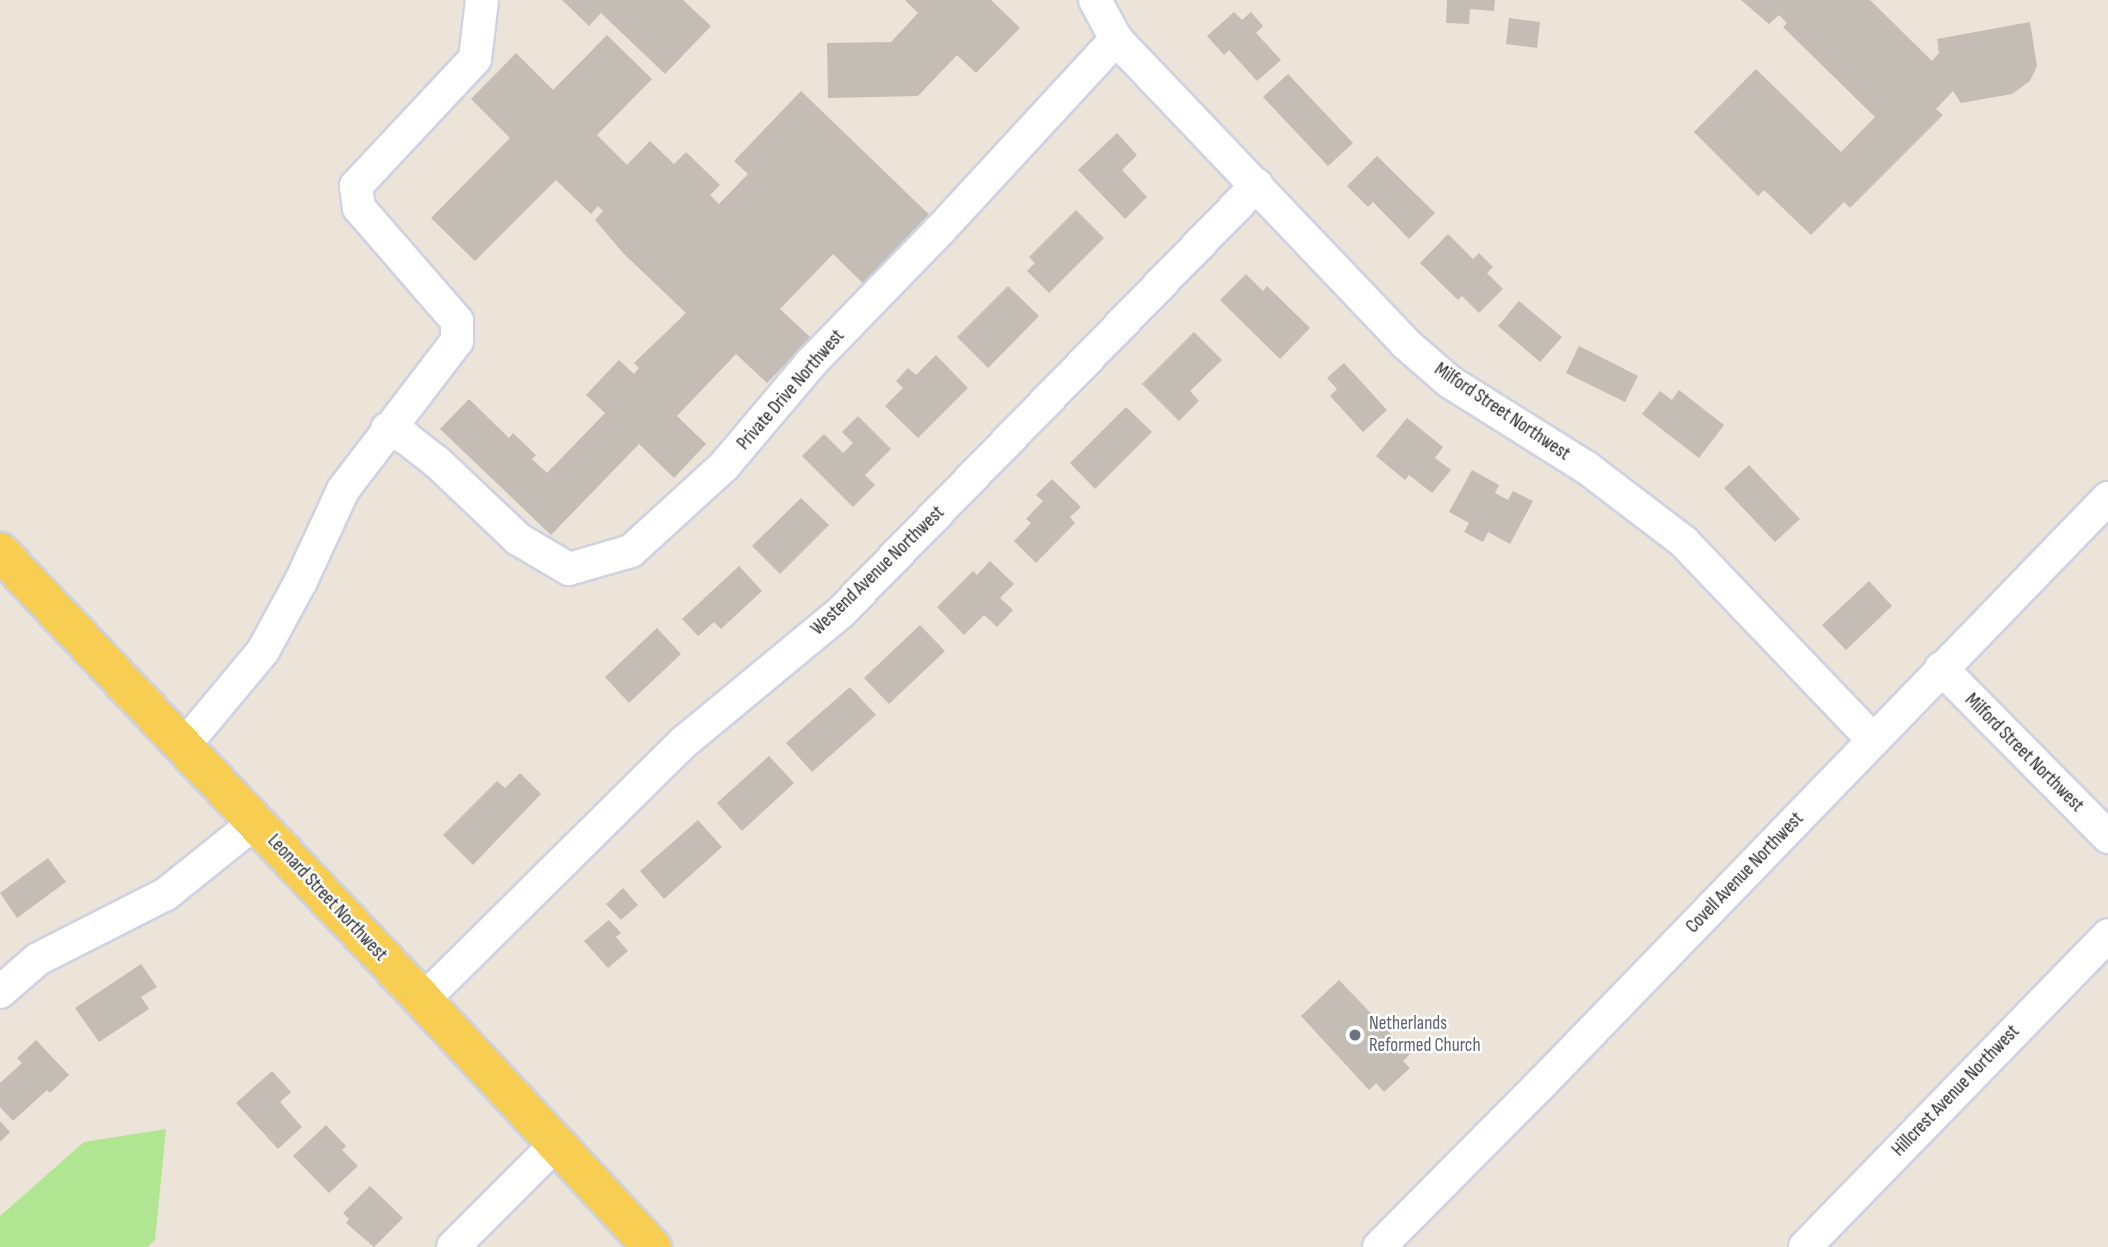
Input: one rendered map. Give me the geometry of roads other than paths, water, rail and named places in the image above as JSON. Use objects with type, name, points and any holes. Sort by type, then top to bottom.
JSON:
[{"type":"main road","name":"Leonard Street Northwest","points":[[0,552],[652,1247]]},
{"type":"street","points":[[183,747],[263,651],[301,581],[343,490],[387,429],[457,341],[457,321],[359,208],[356,186],[475,59],[482,0]]},
{"type":"street","points":[[1095,0],[1116,39]]},
{"type":"street","name":"Private Drive Northwest","points":[[387,429],[406,438],[437,462],[518,539],[569,569],[631,551],[724,466],[811,363],[940,230],[1116,39]]},
{"type":"street","name":"Milford Street Northwest","points":[[1116,39],[1405,343],[1450,382],[1587,468],[1684,542],[1873,740]]},
{"type":"street","name":"Westend Avenue Northwest","points":[[423,1000],[684,742],[841,612],[1257,185]]},
{"type":"street","name":"Covell Avenue Northwest","points":[[1379,1247],[1540,1086],[2108,498]]},
{"type":"street","name":"Milford Street Northwest","points":[[1941,668],[2108,837]]},
{"type":"street","points":[[0,992],[38,960],[166,894],[256,822]]},
{"type":"street","name":"Hillcrest Avenue Northwest","points":[[1805,1247],[2108,935]]},
{"type":"street","points":[[453,1247],[556,1144]]},
{"type":"place","name":"Netherlands Reformed Church","points":[[1355,1035]]}]
